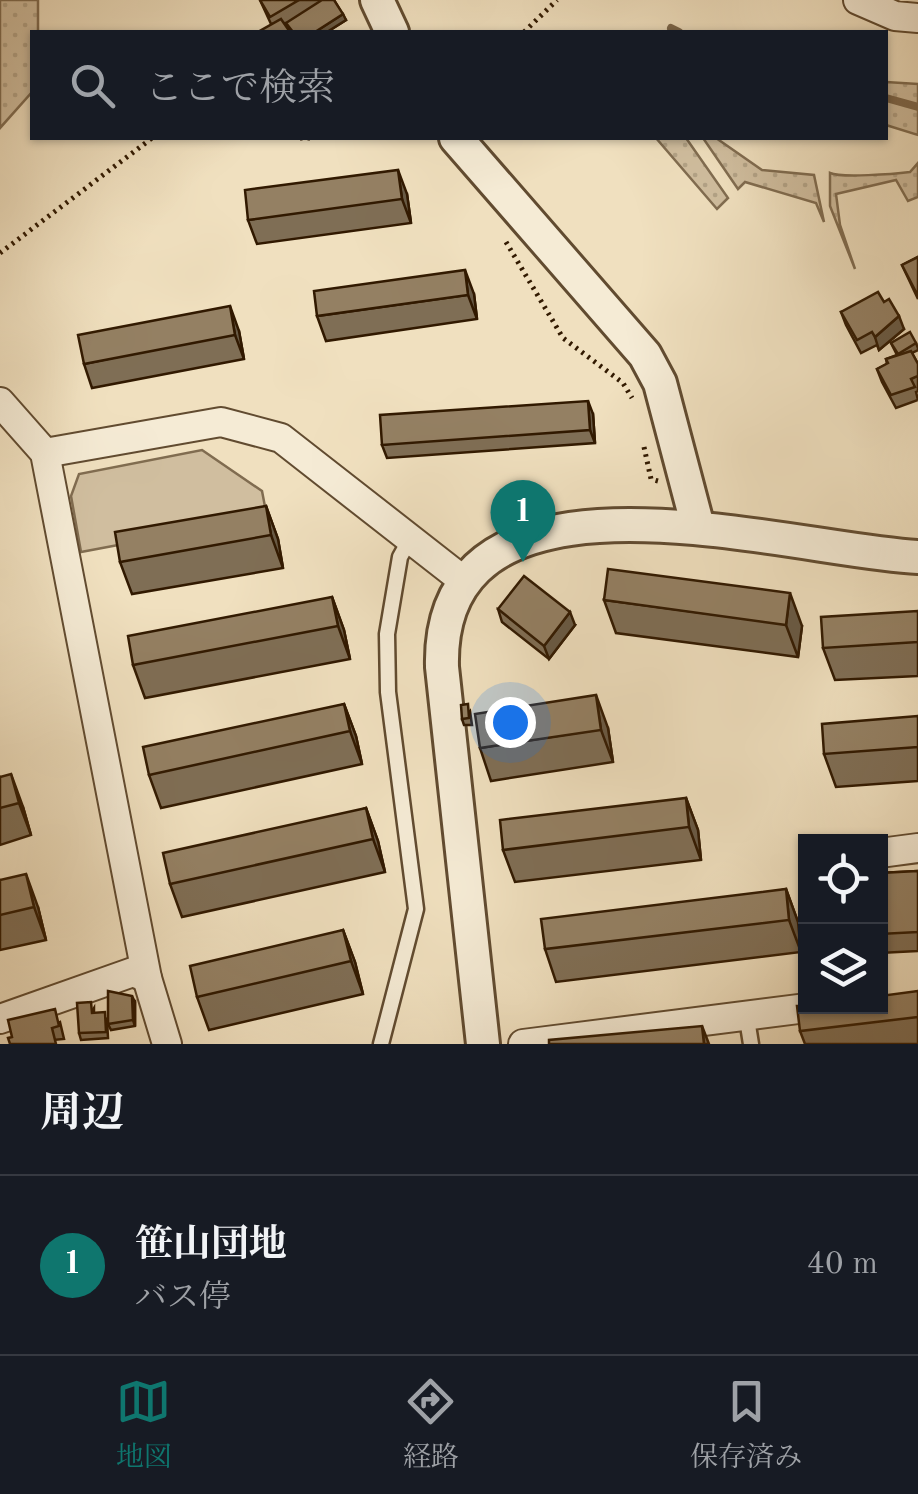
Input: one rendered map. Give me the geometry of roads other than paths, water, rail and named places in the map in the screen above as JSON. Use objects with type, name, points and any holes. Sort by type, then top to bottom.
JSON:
[{"type":"street","points":[[377,0],[391,30]]},
{"type":"street","points":[[858,0],[896,16],[918,18]]},
{"type":"street","points":[[458,140],[644,354],[660,383],[695,514]]},
{"type":"street","points":[[0,402],[45,453],[147,978],[168,1044]]},
{"type":"street","points":[[45,453],[221,422],[282,438],[464,581]]},
{"type":"street","points":[[483,1044],[442,667],[444,632],[464,581],[507,545],[544,534],[695,514],[914,550]]},
{"type":"street","points":[[888,852],[918,848]]},
{"type":"street","points":[[0,1018],[132,972],[147,978]]},
{"type":"street","points":[[523,1044],[749,1032],[798,1009]]},
{"type":"lane","points":[[381,1044],[416,909],[387,654],[400,556],[410,539]]},
{"type":"waterway","points":[[671,28],[675,30]]},
{"type":"waterway","points":[[888,99],[918,107]]},
{"type":"place","name":"笹山団地","points":[[523,562]]}]
